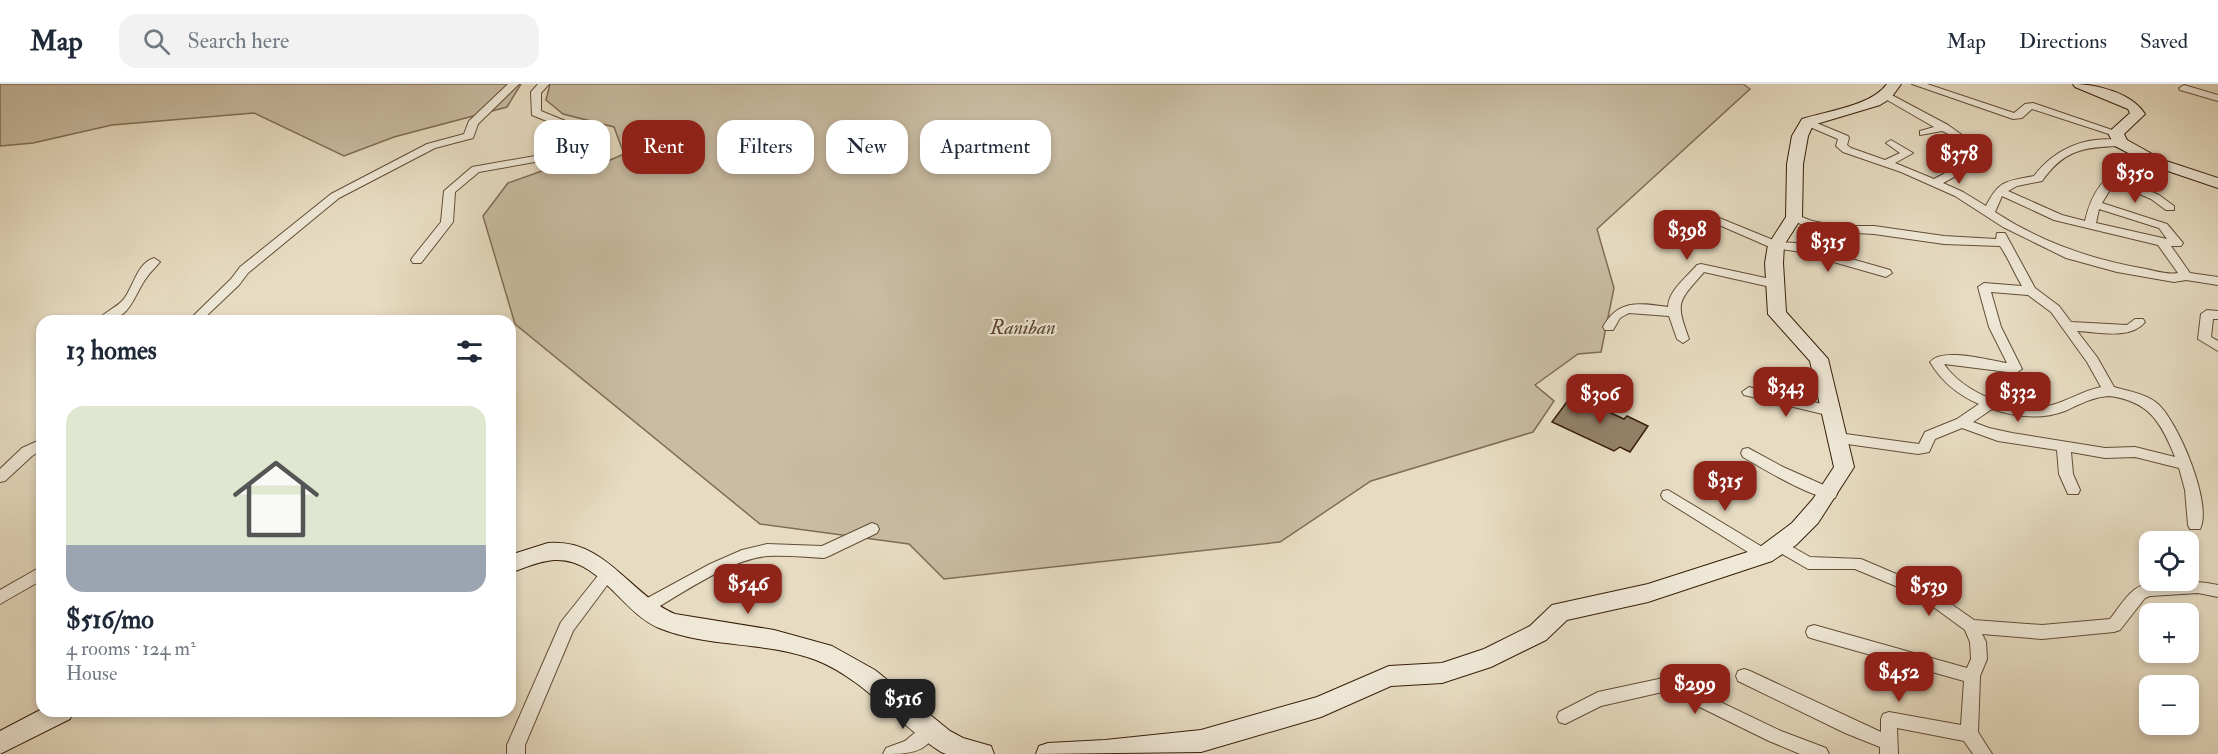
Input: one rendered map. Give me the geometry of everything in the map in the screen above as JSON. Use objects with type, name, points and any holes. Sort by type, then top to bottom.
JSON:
[{"type":"street","points":[[200,315],[235,282],[244,270],[335,196],[431,146],[469,136],[473,123],[514,84]]},
{"type":"street","points":[[417,260],[447,222],[450,190],[476,169],[552,156],[587,147],[581,131],[536,113],[536,92],[544,84]]},
{"type":"street","points":[[1917,84],[2013,116],[2018,116],[2029,106],[2033,106],[2118,138],[2150,159],[2218,183]]},
{"type":"street","points":[[1989,212],[1999,191],[2014,183],[2038,179],[2046,165],[2061,152],[2118,138],[2138,114],[2133,106],[2080,84]]},
{"type":"street","points":[[2184,88],[2218,98]]},
{"type":"street","points":[[1048,754],[1105,753],[1202,741],[1321,706],[1389,676],[1442,673],[1491,657],[1538,633],[1560,612],[1648,593],[1773,551],[1830,494],[1844,466],[1819,359],[1777,314],[1776,244],[1794,217],[1795,164],[1800,136],[1808,122],[1875,102],[1890,90],[1957,135]]},
{"type":"street","points":[[1808,122],[1844,138],[1841,146],[1847,150],[1905,170],[1934,183],[1989,212],[2007,225],[2070,255],[2117,268],[2174,278],[2186,276],[2218,280]]},
{"type":"street","points":[[1924,133],[1944,127]]},
{"type":"street","points":[[1885,164],[1908,153],[1891,143]]},
{"type":"street","points":[[2090,225],[2094,204],[2111,178],[2150,159]]},
{"type":"street","points":[[1934,183],[1972,163]]},
{"type":"street","points":[[2111,178],[2155,197],[2170,208]]},
{"type":"street","points":[[1999,191],[2027,206],[2058,218],[2162,242],[2177,243],[2163,226],[2094,204]]},
{"type":"street","points":[[1707,216],[1776,244],[1796,247],[1886,273]]},
{"type":"street","points":[[1794,217],[1809,224],[1838,229],[1874,230],[1944,240],[2002,243]]},
{"type":"street","points":[[2007,225],[2001,230],[2002,243],[2015,259],[2018,270],[2031,291],[2055,309],[2092,360],[2110,391]]},
{"type":"street","points":[[2162,242],[2186,276]]},
{"type":"street","points":[[111,315],[128,302],[141,276],[154,262]]},
{"type":"street","points":[[1683,339],[1672,312],[1677,293],[1683,290],[1701,268],[1775,284]]},
{"type":"street","points":[[2031,291],[1984,287],[1995,327],[2016,369],[1944,358],[1936,362],[1941,371],[1959,387],[1990,404],[2045,412],[2084,395],[2110,391],[2153,406],[2163,418],[2190,480],[2195,525]]},
{"type":"street","points":[[1609,327],[1616,314],[1626,310],[1646,308],[1672,312]]},
{"type":"street","points":[[2218,315],[2207,314],[2204,339],[2218,347]]},
{"type":"street","points":[[2066,326],[2129,329],[2139,322]]},
{"type":"street","points":[[1749,392],[1831,411]]},
{"type":"street","points":[[1838,438],[1924,448],[1930,436],[1962,422],[1990,404]]},
{"type":"street","points":[[1962,422],[1975,430],[1997,435],[2105,453],[2135,452],[2183,464]]},
{"type":"street","points":[[2064,446],[2063,458],[2066,474],[2073,490]]},
{"type":"street","points":[[0,477],[27,452],[36,447]]},
{"type":"street","points":[[1748,453],[1778,471],[1830,494]]},
{"type":"street","points":[[1668,495],[1773,551],[1808,563],[1856,563],[1922,591],[1971,626],[2042,632],[2114,626],[2140,594],[2148,590],[2198,587],[2218,591]]},
{"type":"street","points":[[645,607],[715,568],[747,554],[767,550],[824,552],[872,529]]},
{"type":"street","points":[[516,562],[549,551],[561,551],[587,558],[609,572],[645,607],[663,620],[682,626],[793,643],[838,660],[891,696],[929,731],[950,746],[982,754]]},
{"type":"street","points":[[516,754],[516,746],[567,627],[609,572]]},
{"type":"street","points":[[0,598],[36,576]]},
{"type":"street","points":[[1971,626],[1978,642],[1979,659],[1972,676],[1969,734],[1983,754]]},
{"type":"street","points":[[1814,632],[1972,676]]},
{"type":"street","points":[[1744,676],[1889,748],[1889,718],[1969,734]]},
{"type":"street","points":[[1565,717],[1598,699],[1668,684],[1775,736],[1820,754]]},
{"type":"street","points":[[0,743],[50,717]]},
{"type":"street","points":[[892,754],[911,747],[929,731]]},
{"type":"green space","points":[[0,84],[521,84],[507,107],[394,137],[344,156],[254,113],[112,125],[33,143],[0,146]]},
{"type":"green space","name":"Raniban","points":[[550,84],[1743,84],[1750,89],[1597,229],[1614,288],[1601,352],[1578,354],[1535,385],[1554,401],[1533,432],[1371,481],[1280,542],[944,579],[909,544],[760,524],[516,325],[516,315],[512,315],[483,216],[508,183],[534,174],[610,174],[610,160],[622,155],[622,174],[705,174],[705,120],[622,120],[622,149],[614,127],[610,126],[610,120],[587,120],[563,114],[546,100]]},
{"type":"building","points":[[1572,395],[1624,419],[1627,416],[1648,426],[1630,452],[1620,447],[1614,451],[1552,422]]}]
